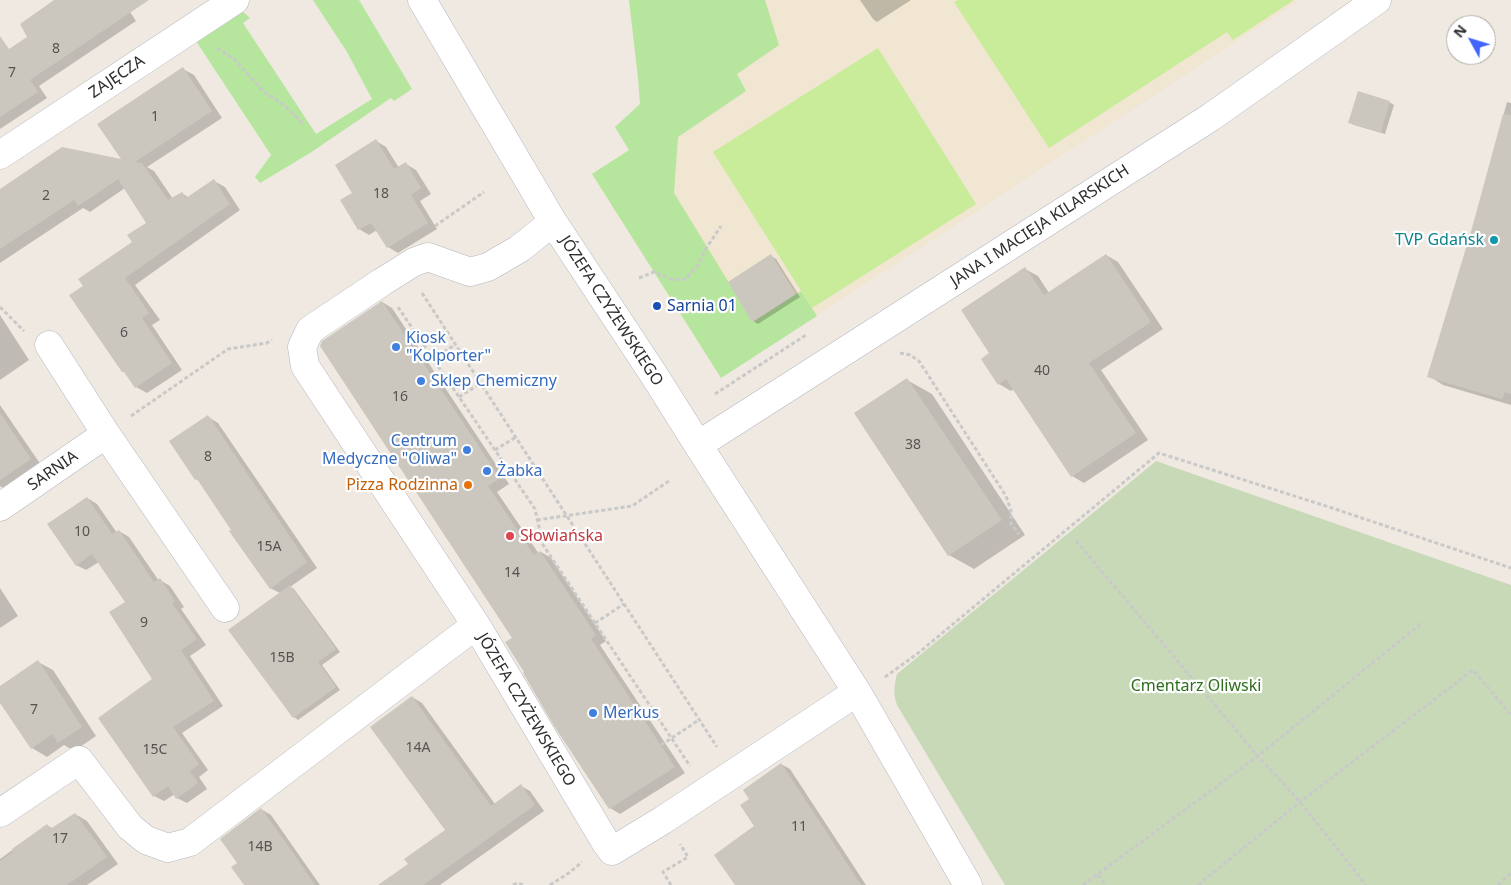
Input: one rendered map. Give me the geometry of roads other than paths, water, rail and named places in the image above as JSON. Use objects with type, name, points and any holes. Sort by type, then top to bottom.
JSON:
[{"type":"street","name":"ZAJĘCZA","points":[[0,155],[234,0]]},
{"type":"street","name":"JÓZEFA CZYŻEWSKIEGO","points":[[422,0],[553,222],[654,375],[857,692],[968,885]]},
{"type":"street","name":"JANA I MACIEJA KILARSKICH","points":[[698,446],[1211,117],[1376,0]]},
{"type":"street","points":[[476,625],[305,366],[302,347],[310,330],[414,262],[428,257],[470,272],[488,267],[519,249],[553,222]]},
{"type":"street","points":[[49,345],[106,434],[225,608]]},
{"type":"street","name":"SARNIA","points":[[0,507],[106,434]]},
{"type":"street","name":"JÓZEFA CZYŻEWSKIEGO","points":[[0,814],[79,760],[130,827],[146,840],[168,848],[190,842],[476,625],[612,851],[663,820],[857,692]]},
{"type":"place","name":"TVP Gdańsk","points":[[1494,240]]},
{"type":"place","name":"Sarnia 01","points":[[657,306]]},
{"type":"place","name":"Kiosk \"Kolporter\"","points":[[396,347]]},
{"type":"place","name":"Sklep Chemiczny","points":[[421,381]]},
{"type":"place","name":"Centrum Medyczne \"Oliwa\"","points":[[467,450]]},
{"type":"place","name":"Żabka","points":[[487,471]]},
{"type":"place","name":"Pizza Rodzinna","points":[[468,485]]},
{"type":"place","name":"Słowiańska","points":[[510,536]]},
{"type":"place","name":"Merkus","points":[[593,713]]},
{"type":"park label","name":"Cmentarz Oliwski","points":[[1196,686]]}]
